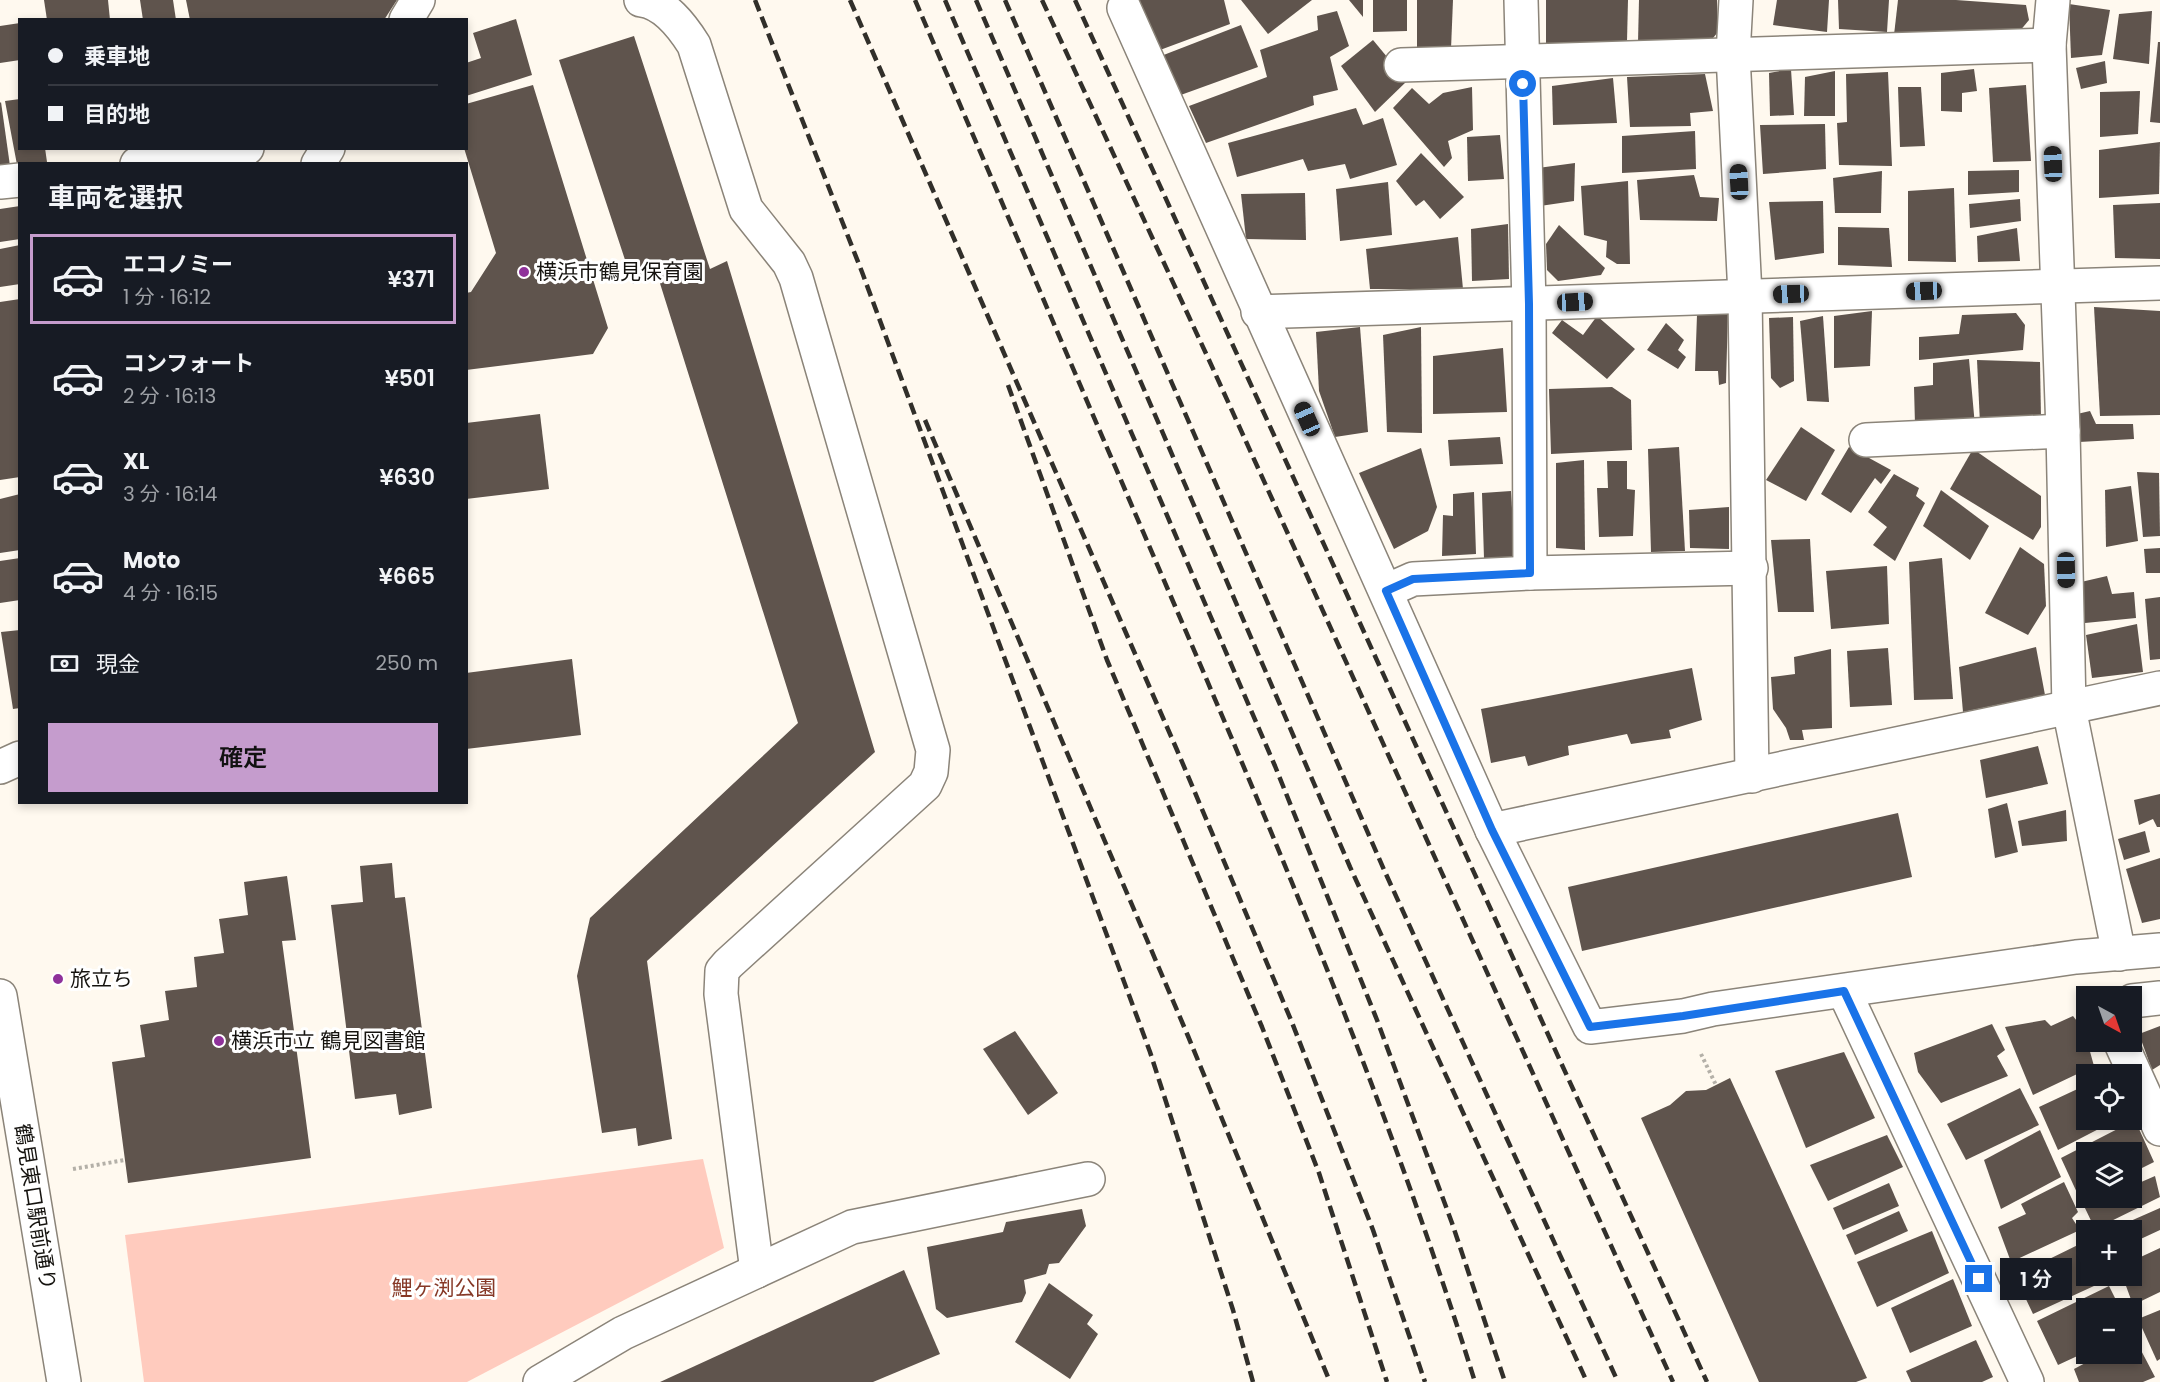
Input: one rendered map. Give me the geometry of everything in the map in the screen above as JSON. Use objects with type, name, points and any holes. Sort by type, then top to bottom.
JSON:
[{"type":"street","points":[[407,18],[418,0]]},
{"type":"street","points":[[641,0],[648,1],[666,12],[681,25],[694,45],[747,209],[789,263],[796,278],[933,750],[931,772],[924,784],[722,971],[721,994],[757,1271]]},
{"type":"street","points":[[1521,0],[1529,304],[1530,573]]},
{"type":"street","points":[[1736,0],[1733,55],[1745,295],[1751,568],[1752,776]]},
{"type":"street","points":[[2054,0],[2049,45],[2063,431],[2069,708],[2119,954]]},
{"type":"street","points":[[1124,8],[1258,312],[1492,830],[1590,1027],[1683,1016],[2076,957],[2160,950]]},
{"type":"street","points":[[1401,65],[2049,45]]},
{"type":"street","points":[[152,162],[234,150]]},
{"type":"street","points":[[0,182],[18,180]]},
{"type":"street","points":[[1258,312],[2160,283]]},
{"type":"street","points":[[1866,440],[2063,431]]},
{"type":"street","points":[[1386,591],[1413,579],[1530,573],[1751,568]]},
{"type":"street","points":[[1492,830],[2160,688]]},
{"type":"street","points":[[0,767],[18,759]]},
{"type":"street","points":[[1844,991],[2027,1382]]},
{"type":"street","name":"鶴見東口駅前通り","points":[[0,996],[64,1382]]},
{"type":"street","points":[[2142,999],[2160,998]]},
{"type":"street","points":[[2125,1052],[2160,1129]]},
{"type":"street","points":[[540,1382],[585,1371],[623,1333],[852,1227],[1088,1179]]},
{"type":"path","points":[[74,1169],[125,1160]]},
{"type":"green space","name":"鯉ヶ渕公園","points":[[703,1159],[724,1248],[467,1382],[144,1382],[125,1235]]},
{"type":"building","points":[[44,0],[108,0],[110,18],[47,18]]},
{"type":"building","points":[[140,0],[173,0],[176,18],[143,18]]},
{"type":"building","points":[[186,0],[397,0],[385,18],[190,18]]},
{"type":"building","points":[[1139,0],[1224,0],[1230,24],[1160,50]]},
{"type":"building","points":[[1241,0],[1312,0],[1268,34]]},
{"type":"building","points":[[1349,0],[1363,0],[1363,17]]},
{"type":"building","points":[[1373,0],[1407,0],[1407,31],[1373,32]]},
{"type":"building","points":[[1417,0],[1453,0],[1451,49],[1417,47]]},
{"type":"building","points":[[1546,0],[1628,0],[1627,41],[1546,44]]},
{"type":"building","points":[[1639,0],[1717,0],[1718,32],[1708,44],[1638,42]]},
{"type":"building","points":[[1777,0],[1829,0],[1827,32],[1773,25]]},
{"type":"building","points":[[1838,0],[1889,0],[1887,32],[1839,29]]},
{"type":"building","points":[[1898,0],[1956,0],[2026,5],[2029,20],[2019,32],[1894,35]]},
{"type":"building","points":[[2069,4],[2110,10],[2102,55],[2071,58]]},
{"type":"building","points":[[1337,11],[1349,46],[1330,57],[1338,90],[1313,96],[1314,105],[1206,143],[1189,106],[1267,77],[1260,50],[1318,30],[1317,16]]},
{"type":"building","points":[[2152,11],[2149,64],[2113,59],[2119,14]]},
{"type":"building","points":[[516,19],[532,75],[468,95],[468,62],[481,58],[473,33]]},
{"type":"building","points":[[18,23],[18,60],[0,63],[0,26]]},
{"type":"building","points":[[1241,25],[1258,67],[1178,96],[1161,56]]},
{"type":"building","points":[[634,36],[710,269],[727,261],[875,752],[647,961],[672,1139],[638,1146],[636,1128],[602,1133],[577,976],[590,918],[798,723],[658,277],[633,284],[559,60]]},
{"type":"building","points":[[1373,40],[1407,81],[1375,112],[1341,66]]},
{"type":"building","points":[[2158,42],[2160,42],[2160,123],[2150,122]]},
{"type":"building","points":[[2105,61],[2107,83],[2081,89],[2076,68]]},
{"type":"building","points":[[1791,69],[1794,115],[1770,116],[1769,73]]},
{"type":"building","points":[[1974,69],[1977,91],[1962,93],[1962,112],[1941,111],[1941,73]]},
{"type":"building","points":[[1835,71],[1835,116],[1804,116],[1805,77]]},
{"type":"building","points":[[1888,72],[1892,166],[1839,165],[1837,123],[1847,122],[1846,74]]},
{"type":"building","points":[[1705,74],[1713,111],[1690,113],[1691,126],[1630,127],[1627,77]]},
{"type":"building","points":[[1613,78],[1617,123],[1553,125],[1552,86]]},
{"type":"building","points":[[533,85],[608,328],[593,354],[468,370],[468,293],[471,292],[496,253],[465,150],[468,150],[468,103]]},
{"type":"building","points":[[2026,85],[2031,161],[1993,162],[1989,88]]},
{"type":"building","points":[[1472,87],[1473,130],[1448,141],[1452,158],[1444,167],[1393,108],[1412,88],[1429,104],[1443,93]]},
{"type":"building","points":[[1898,87],[1921,87],[1925,146],[1900,147]]},
{"type":"building","points":[[2140,91],[2138,134],[2100,137],[2100,92]]},
{"type":"building","points":[[18,99],[18,150],[45,150],[47,162],[18,162],[18,170],[5,101]]},
{"type":"building","points":[[0,103],[10,166],[0,167]]},
{"type":"building","points":[[1356,108],[1363,125],[1383,118],[1397,165],[1350,179],[1345,164],[1308,171],[1303,159],[1237,177],[1228,143]]},
{"type":"building","points":[[1825,124],[1826,169],[1763,174],[1760,125]]},
{"type":"building","points":[[1695,131],[1696,169],[1622,173],[1622,136]]},
{"type":"building","points":[[1500,135],[1504,179],[1468,181],[1467,137]]},
{"type":"building","points":[[2160,142],[2159,194],[2099,198],[2099,150]]},
{"type":"building","points":[[1421,153],[1464,197],[1440,219],[1424,200],[1416,206],[1396,181]]},
{"type":"building","points":[[1575,163],[1574,201],[1540,206],[1538,168]]},
{"type":"building","points":[[2019,170],[2019,192],[1968,195],[1968,171]]},
{"type":"building","points":[[1882,171],[1881,213],[1835,213],[1833,178]]},
{"type":"building","points":[[1694,175],[1700,197],[1719,198],[1717,221],[1640,220],[1637,180]]},
{"type":"building","points":[[1628,181],[1630,264],[1617,264],[1606,257],[1607,241],[1584,235],[1581,186]]},
{"type":"building","points":[[1388,182],[1392,235],[1340,241],[1336,189]]},
{"type":"building","points":[[1954,188],[1956,262],[1908,261],[1908,191]]},
{"type":"building","points":[[1305,193],[1306,240],[1246,239],[1241,194]]},
{"type":"building","points":[[2020,199],[2021,221],[1970,228],[1969,204]]},
{"type":"building","points":[[1823,201],[1824,253],[1775,260],[1769,202]]},
{"type":"building","points":[[2160,203],[2160,259],[2115,258],[2113,205]]},
{"type":"building","points":[[18,206],[18,239],[0,242],[0,209]]},
{"type":"building","points":[[1508,224],[1509,279],[1472,281],[1471,229]]},
{"type":"building","points":[[1559,225],[1605,268],[1601,275],[1558,281],[1547,270],[1546,244]]},
{"type":"building","points":[[1838,227],[1889,228],[1892,267],[1838,265]]},
{"type":"building","points":[[2017,228],[2020,261],[1978,262],[1977,236]]},
{"type":"building","points":[[1458,237],[1463,289],[1370,289],[1366,249]]},
{"type":"building","points":[[18,245],[18,284],[0,287],[0,249]]},
{"type":"building","points":[[18,299],[18,477],[0,480],[0,302]]},
{"type":"building","points":[[2094,307],[2160,311],[2160,415],[2100,416]]},
{"type":"building","points":[[1728,311],[1726,383],[1719,385],[1718,371],[1695,371],[1697,315]]},
{"type":"building","points":[[1872,311],[1870,366],[1834,368],[1834,316]]},
{"type":"building","points":[[2016,313],[2025,325],[2023,350],[1919,360],[1919,337],[1959,334],[1962,315]]},
{"type":"building","points":[[1597,316],[1635,349],[1607,379],[1552,333],[1562,320],[1583,335]]},
{"type":"building","points":[[1823,316],[1829,402],[1807,401],[1800,321]]},
{"type":"building","points":[[1793,317],[1794,381],[1780,388],[1771,378],[1769,318]]},
{"type":"building","points":[[1666,323],[1684,340],[1678,350],[1686,357],[1678,369],[1647,350]]},
{"type":"building","points":[[1360,327],[1368,432],[1335,437],[1319,391],[1316,332]]},
{"type":"building","points":[[1421,327],[1422,433],[1387,432],[1383,335]]},
{"type":"building","points":[[1503,348],[1507,412],[1433,414],[1433,356]]},
{"type":"building","points":[[1969,359],[1975,426],[1915,425],[1914,387],[1933,385],[1933,363]]},
{"type":"building","points":[[1977,360],[2040,362],[2041,419],[1980,424]]},
{"type":"building","points":[[1612,387],[1631,400],[1632,450],[1551,454],[1549,389]]},
{"type":"building","points":[[2090,411],[2096,424],[2133,424],[2134,439],[2079,442],[2077,414]]},
{"type":"building","points":[[540,414],[549,489],[468,499],[468,423]]},
{"type":"building","points":[[1801,427],[1835,450],[1806,501],[1766,480]]},
{"type":"building","points":[[1500,437],[1503,464],[1450,466],[1448,440]]},
{"type":"building","points":[[1679,447],[1685,551],[1651,552],[1648,449]]},
{"type":"building","points":[[1849,447],[1891,470],[1881,484],[1875,478],[1851,513],[1821,494]]},
{"type":"building","points":[[1421,448],[1437,507],[1428,531],[1394,549],[1359,473]]},
{"type":"building","points":[[1973,449],[2041,496],[2041,527],[2033,540],[1950,489]]},
{"type":"building","points":[[1584,460],[1585,550],[1556,548],[1556,463]]},
{"type":"building","points":[[1607,461],[1627,461],[1627,489],[1635,490],[1633,536],[1599,537],[1597,488],[1608,488]]},
{"type":"building","points":[[2137,472],[2159,473],[2160,536],[2143,537]]},
{"type":"building","points":[[1894,474],[1919,488],[1916,496],[1925,503],[1895,561],[1873,545],[1887,527],[1868,512]]},
{"type":"building","points":[[2131,486],[2138,541],[2106,547],[2105,490]]},
{"type":"building","points":[[1941,490],[1989,526],[1970,560],[1923,526]]},
{"type":"building","points":[[1511,491],[1515,557],[1484,559],[1482,493]]},
{"type":"building","points":[[1474,492],[1476,554],[1442,556],[1443,515],[1453,516],[1453,494]]},
{"type":"building","points":[[18,494],[18,550],[0,553],[0,499]]},
{"type":"building","points":[[1729,507],[1729,549],[1690,548],[1689,510]]},
{"type":"building","points":[[1810,539],[1814,612],[1778,612],[1771,540]]},
{"type":"building","points":[[2020,547],[2044,564],[2046,606],[2028,635],[1985,613]]},
{"type":"building","points":[[2160,548],[2160,573],[2146,573],[2144,549]]},
{"type":"building","points":[[18,558],[18,600],[0,603],[0,561]]},
{"type":"building","points":[[1942,558],[1953,699],[1914,700],[1909,562]]},
{"type":"building","points":[[1887,566],[1889,624],[1831,629],[1826,571]]},
{"type":"building","points":[[2107,576],[2112,594],[2134,592],[2136,618],[2085,623],[2081,582]]},
{"type":"building","points":[[2160,597],[2160,659],[2150,660],[2145,599]]},
{"type":"building","points":[[2137,624],[2143,672],[2092,678],[2086,635]]},
{"type":"building","points":[[18,630],[18,708],[13,709],[1,632]]},
{"type":"building","points":[[2036,647],[2045,695],[1963,712],[1959,667]]},
{"type":"building","points":[[1888,648],[1892,705],[1850,707],[1847,651]]},
{"type":"building","points":[[1831,649],[1832,728],[1802,730],[1804,740],[1790,740],[1786,728],[1773,709],[1771,677],[1795,674],[1794,657]]},
{"type":"building","points":[[572,659],[581,735],[468,749],[468,673]]},
{"type":"building","points":[[1692,668],[1702,720],[1669,730],[1671,738],[1631,744],[1627,734],[1568,746],[1569,755],[1528,766],[1525,756],[1491,763],[1481,709]]},
{"type":"building","points":[[2038,746],[2048,784],[1986,798],[1980,760]]},
{"type":"building","points":[[2160,794],[2160,827],[2157,827],[2153,819],[2139,825],[2134,800]]},
{"type":"building","points":[[2007,803],[2018,852],[1995,858],[1988,809]]},
{"type":"building","points":[[2066,810],[2067,841],[2022,846],[2018,821]]},
{"type":"building","points":[[1898,813],[1912,877],[1582,951],[1568,887]]},
{"type":"building","points":[[2145,831],[2150,852],[2124,860],[2118,839]]},
{"type":"building","points":[[2160,858],[2160,919],[2142,923],[2126,869]]},
{"type":"building","points":[[392,863],[395,898],[405,897],[432,1108],[399,1115],[396,1094],[355,1099],[331,905],[363,902],[360,866]]},
{"type":"building","name":"横浜市立 鶴見図書館","points":[[287,876],[296,940],[282,941],[311,1158],[128,1183],[112,1062],[145,1057],[140,1025],[169,1020],[165,991],[197,987],[194,957],[224,953],[219,919],[248,915],[244,882]]},
{"type":"building","points":[[2073,1016],[2076,1020],[2076,1052],[2090,1052],[2093,1064],[2076,1064],[2076,1075],[2033,1095],[2005,1027],[2045,1020],[2051,1026]]},
{"type":"building","points":[[1992,1024],[2005,1050],[1997,1056],[2008,1076],[1941,1103],[1918,1072],[1914,1053]]},
{"type":"building","points":[[2160,1026],[2160,1065],[2152,1070],[2142,1042],[2142,1033]]},
{"type":"building","points":[[1015,1031],[1058,1093],[1028,1115],[983,1049]]},
{"type":"building","points":[[1844,1052],[1875,1118],[1806,1148],[1775,1071]]},
{"type":"building","points":[[1730,1078],[1867,1378],[1856,1382],[1759,1382],[1641,1118],[1670,1105],[1686,1091],[1706,1090]]},
{"type":"building","points":[[2020,1088],[2039,1125],[1966,1160],[1947,1124]]},
{"type":"building","points":[[2076,1090],[2076,1130],[2097,1130],[2058,1150],[2039,1107]]},
{"type":"building","points":[[2040,1130],[2061,1177],[2001,1209],[1984,1160]]},
{"type":"building","points":[[2116,1130],[2140,1130],[2154,1162],[2142,1168],[2142,1142],[2092,1142]]},
{"type":"building","points":[[1887,1135],[1903,1167],[1828,1201],[1810,1165]]},
{"type":"building","points":[[2076,1150],[2076,1190],[2061,1158]]},
{"type":"building","points":[[2155,1176],[2160,1197],[2142,1206],[2142,1182]]},
{"type":"building","points":[[2064,1182],[2078,1212],[2072,1218],[2076,1224],[2076,1232],[2011,1262],[1998,1227],[2026,1214],[2021,1204]]},
{"type":"building","points":[[1889,1183],[1899,1206],[1843,1230],[1833,1208]]},
{"type":"building","points":[[2085,1208],[2138,1208],[2113,1220],[2091,1220]]},
{"type":"building","points":[[2160,1208],[2160,1230],[2142,1238],[2142,1220],[2133,1220]]},
{"type":"building","points":[[1082,1209],[1086,1226],[1059,1263],[1049,1264],[1046,1274],[1024,1280],[1026,1293],[1022,1302],[947,1318],[936,1309],[927,1247],[1003,1232],[1006,1222]]},
{"type":"building","points":[[1899,1211],[1908,1231],[1855,1255],[1846,1235]]},
{"type":"building","points":[[1932,1231],[1949,1273],[1877,1307],[1857,1262]]},
{"type":"building","points":[[2076,1246],[2076,1286],[2094,1286],[2033,1314],[2015,1276]]},
{"type":"building","points":[[2160,1248],[2160,1292],[2142,1301],[2142,1298],[2130,1298],[2126,1286],[2142,1286],[2142,1256]]},
{"type":"building","points":[[904,1270],[940,1354],[873,1382],[660,1382]]},
{"type":"building","points":[[1953,1279],[1972,1326],[1910,1353],[1891,1308]]},
{"type":"building","points":[[1049,1283],[1093,1315],[1087,1324],[1098,1334],[1070,1379],[1015,1342]]},
{"type":"building","points":[[2109,1286],[2115,1298],[2084,1298]]},
{"type":"building","points":[[2076,1302],[2076,1357],[2058,1365],[2037,1321]]},
{"type":"building","points":[[2160,1310],[2160,1359],[2157,1361],[2142,1328],[2142,1317]]},
{"type":"building","points":[[1976,1340],[1993,1377],[1982,1382],[1911,1382],[1906,1371]]},
{"type":"building","points":[[2142,1352],[2155,1377],[2143,1382],[2079,1382],[2074,1369],[2083,1364],[2142,1364]]},
{"type":"railway","points":[[755,0],[862,272],[1150,1052],[1233,1310],[1253,1382]]},
{"type":"railway","points":[[850,0],[1177,750],[1291,1020],[1373,1230],[1425,1382]]},
{"type":"railway","points":[[915,0],[1296,893],[1409,1184],[1475,1382]]},
{"type":"railway","points":[[945,0],[1275,766],[1377,1020],[1452,1223],[1505,1382]]},
{"type":"railway","points":[[976,0],[1350,867],[1587,1382]]},
{"type":"railway","points":[[1005,0],[1385,872],[1618,1382]]},
{"type":"railway","points":[[1042,0],[1209,360],[1673,1382]]},
{"type":"railway","points":[[1075,0],[1707,1382]]},
{"type":"railway","points":[[1008,385],[1107,660],[1262,1027],[1319,1173],[1387,1382]]},
{"type":"railway","points":[[925,420],[1188,1036],[1330,1382]]},
{"type":"place","name":"横浜市鶴見保育園","points":[[524,272]]},
{"type":"place","name":"旅立ち","points":[[58,979]]},
{"type":"place","name":"横浜市立 鶴見図書館","points":[[219,1041]]},
{"type":"route","points":[[1523,84],[1529,304],[1530,573],[1413,579],[1386,591],[1492,830],[1590,1027],[1683,1016],[1713,1009],[1844,991],[1979,1279]]}]
